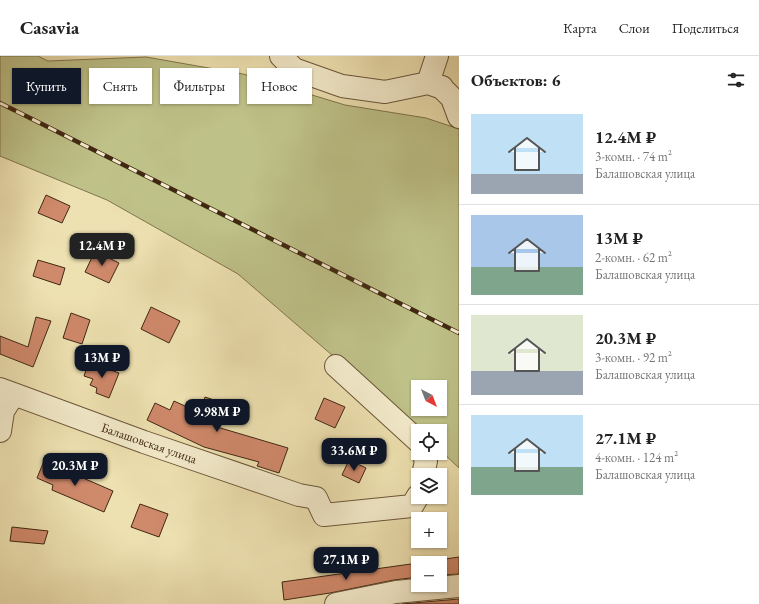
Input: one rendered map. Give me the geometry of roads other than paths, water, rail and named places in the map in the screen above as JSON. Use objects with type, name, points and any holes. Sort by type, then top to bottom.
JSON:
[{"type":"street","points":[[281,56],[294,69],[342,86],[385,92],[428,83],[459,93]]},
{"type":"street","points":[[428,83],[437,56]]},
{"type":"street","points":[[428,83],[442,88],[452,98],[459,117]]},
{"type":"street","points":[[336,366],[411,435]]},
{"type":"street","points":[[0,431],[7,391]]},
{"type":"street","name":"Балашовская улица","points":[[7,391],[144,442],[299,495],[316,498],[324,515],[412,506],[413,504]]},
{"type":"street","points":[[336,604],[396,592],[459,586]]},
{"type":"railway","points":[[0,103],[459,333]]}]
